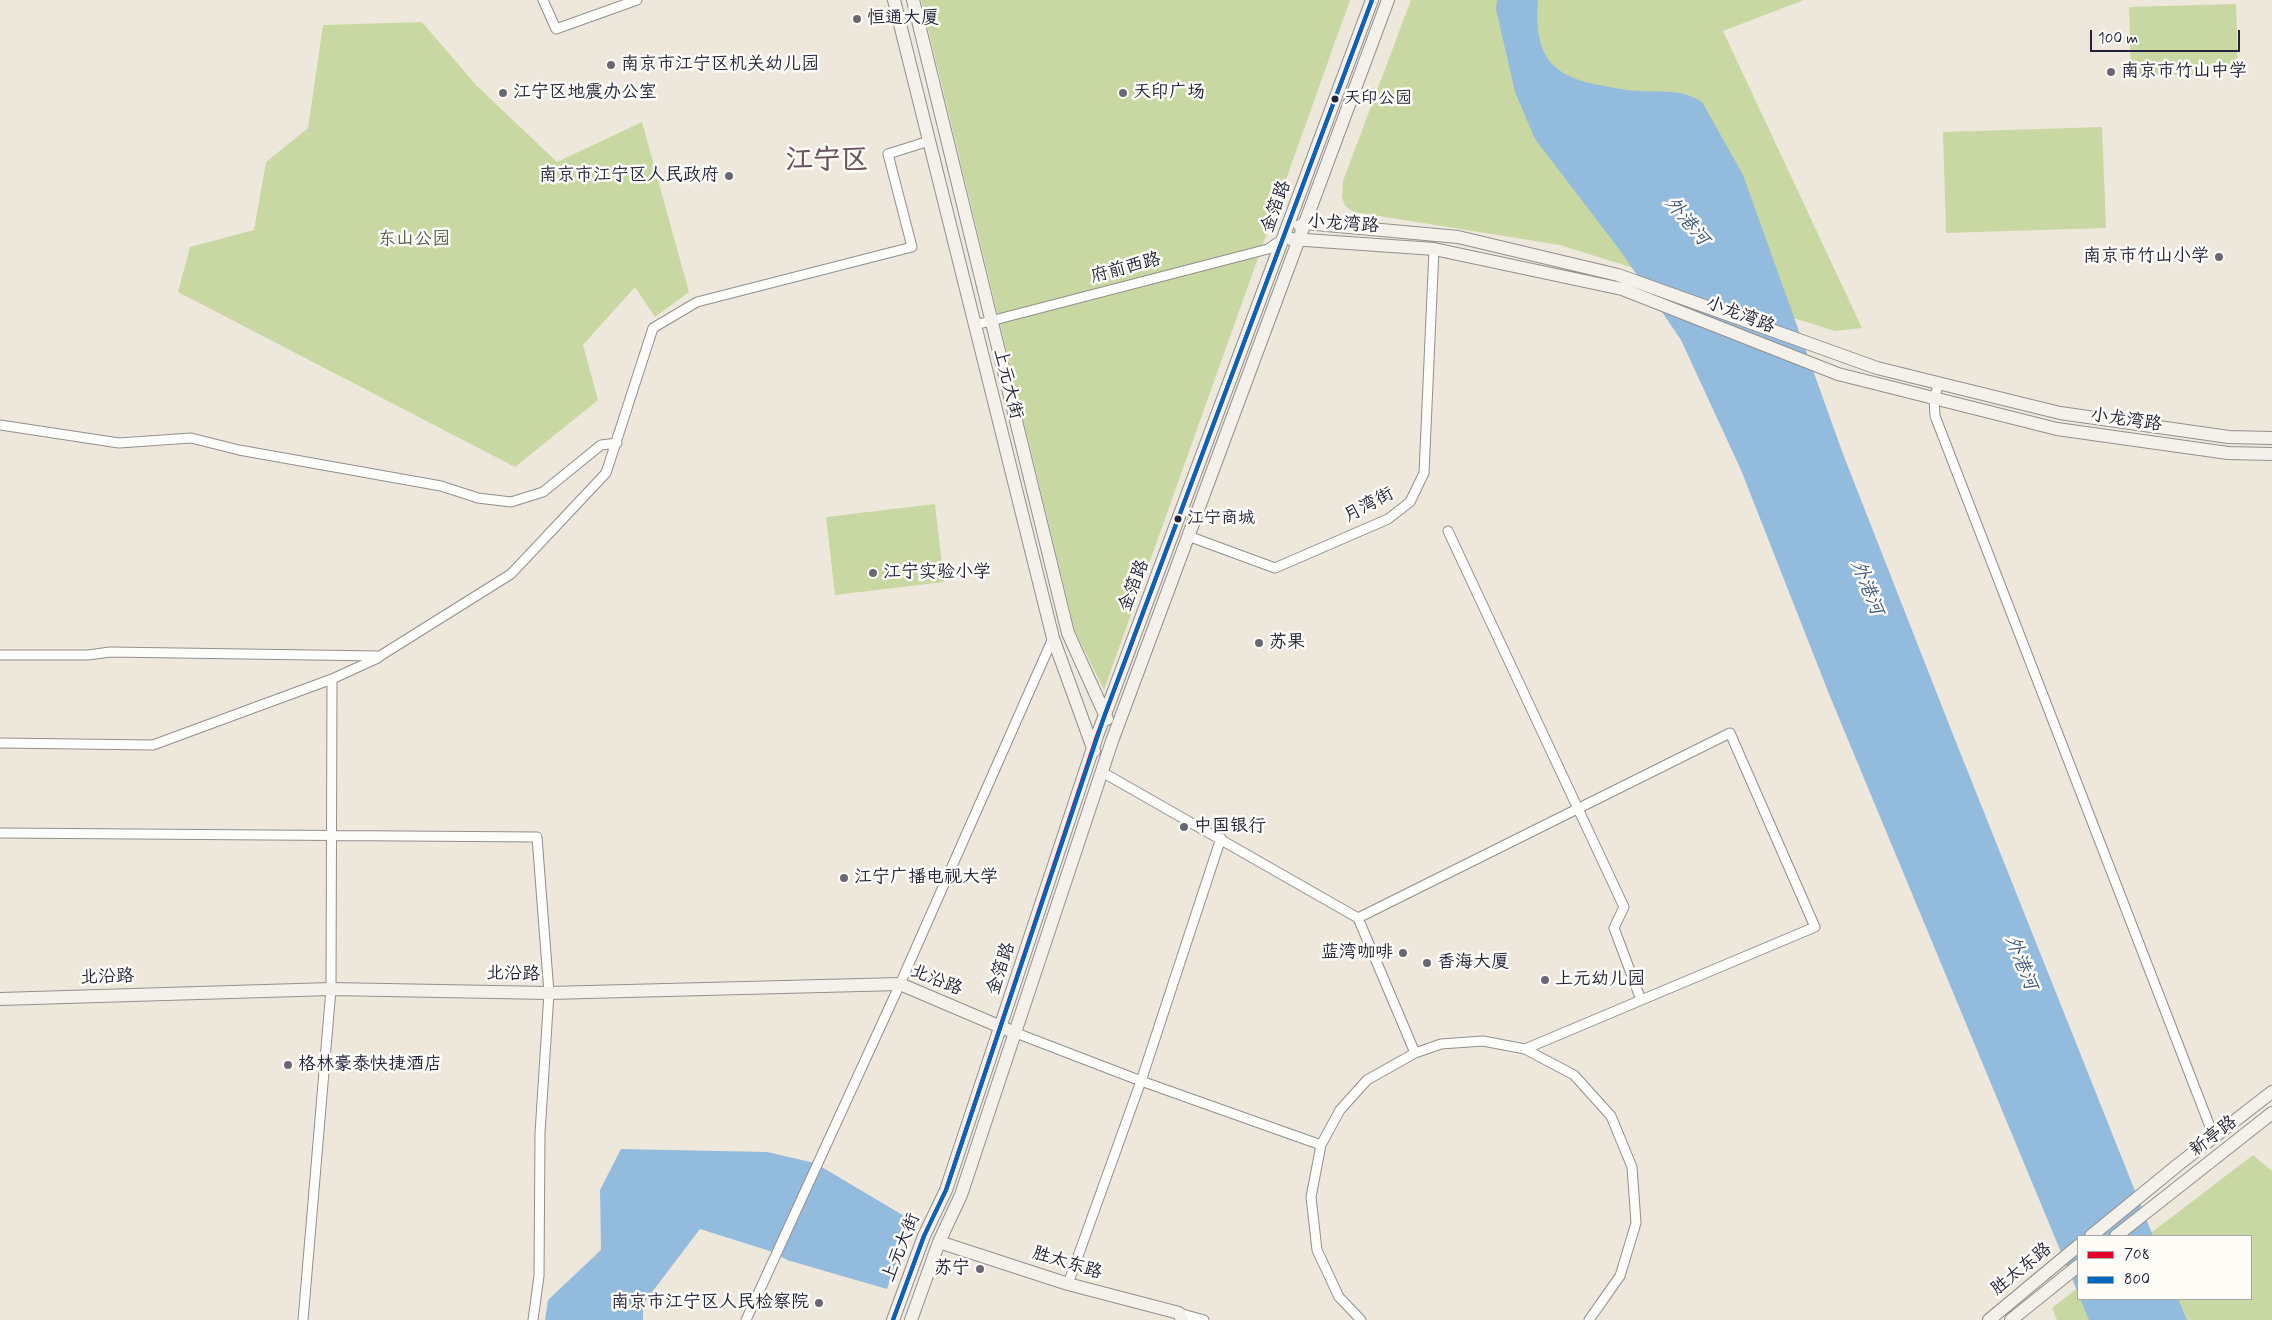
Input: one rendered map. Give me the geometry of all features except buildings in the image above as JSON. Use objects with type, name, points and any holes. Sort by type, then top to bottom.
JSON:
[{"type":"main road","name":"上元大街","points":[[894,0],[1052,638],[1102,772]]},
{"type":"main road","name":"上元大街","points":[[913,0],[1068,633],[1106,714],[1112,741]]},
{"type":"main road","name":"金箔路","points":[[946,1190],[1002,1027],[1093,748],[1372,0]]},
{"type":"main road","name":"金箔路","points":[[961,1195],[1112,741],[1388,0]]},
{"type":"main road","name":"小龙湾路","points":[[1284,238],[1305,222],[1458,237],[1618,275],[1877,368],[2060,413],[2230,437],[2272,438]]},
{"type":"main road","name":"小龙湾路","points":[[1284,238],[1434,249],[1622,289],[1838,374],[1874,384],[2056,429],[2228,453],[2272,454]]},
{"type":"main road","name":"北沿路","points":[[0,999],[331,989],[549,993],[900,984],[1016,1033]]},
{"type":"main road","name":"新亭路","points":[[2092,1235],[2178,1164],[2272,1092]]},
{"type":"main road","name":"新亭路","points":[[2117,1235],[2272,1113]]},
{"type":"main road","name":"上元大街","points":[[893,1320],[924,1236],[946,1190]]},
{"type":"main road","name":"上元大街","points":[[910,1320],[939,1242],[961,1195]]},
{"type":"main road","name":"胜太东路","points":[[939,1242],[1068,1284],[1181,1317]]},
{"type":"main road","name":"胜太东路","points":[[1989,1320],[2077,1247]]},
{"type":"main road","name":"胜太东路","points":[[2011,1320],[2077,1267]]},
{"type":"street","points":[[543,0],[556,29],[637,0]]},
{"type":"street","points":[[0,743],[153,745],[332,679],[380,656],[511,574],[606,473],[653,328],[697,302],[912,247],[888,154],[929,141]]},
{"type":"street","name":"府前西路","points":[[975,325],[1268,248],[1284,238]]},
{"type":"street","name":"月湾街","points":[[1188,536],[1276,568],[1388,519],[1410,502],[1424,473],[1434,249]]},
{"type":"street","points":[[1939,383],[1934,399],[1934,416],[2214,1137]]},
{"type":"street","points":[[0,425],[119,443],[191,438],[239,450],[441,486],[478,498],[510,502],[543,492],[601,445],[617,443]]},
{"type":"street","points":[[1448,531],[1624,907],[1614,928],[1641,1000]]},
{"type":"street","points":[[746,1320],[900,984],[1052,638]]},
{"type":"street","points":[[0,655],[88,655],[110,652],[380,656]]},
{"type":"street","points":[[303,1320],[331,989],[332,679]]},
{"type":"street","points":[[1358,918],[1730,733],[1815,927],[1525,1049]]},
{"type":"street","points":[[1102,772],[1221,838],[1358,918],[1415,1053]]},
{"type":"street","points":[[0,833],[536,837],[549,993],[540,1133],[539,1276],[533,1320]]},
{"type":"street","points":[[1068,1284],[1141,1081],[1221,838]]},
{"type":"street","points":[[1016,1033],[1141,1081],[1321,1145]]},
{"type":"street","points":[[1361,1320],[1339,1297],[1317,1250],[1311,1197],[1321,1145],[1340,1110],[1367,1080],[1415,1053],[1441,1044],[1483,1041],[1525,1049],[1574,1075],[1611,1116],[1632,1168],[1636,1223],[1620,1276],[1589,1320]]},
{"type":"street","points":[[1181,1317],[1204,1320]]},
{"type":"green space","name":"天印公园","points":[[921,0],[1350,0],[1104,690],[1075,631]]},
{"type":"green space","points":[[1411,0],[1804,0],[1723,31],[1862,328],[1835,331],[1560,245],[1354,212],[1345,206],[1342,197],[1343,181]]},
{"type":"green space","points":[[2236,4],[2238,73],[2131,76],[2129,7]]},
{"type":"green space","name":"东山公园","points":[[422,22],[476,85],[557,162],[642,122],[689,292],[655,317],[635,287],[583,345],[598,400],[515,467],[178,292],[190,247],[254,230],[266,162],[308,128],[323,25]]},
{"type":"green space","points":[[2102,127],[2106,228],[1946,233],[1943,132]]},
{"type":"green space","points":[[935,504],[944,582],[835,595],[826,517]]},
{"type":"green space","points":[[2253,1155],[2272,1171],[2272,1320],[2057,1320],[2052,1308],[2077,1289],[2077,1300],[2252,1300],[2252,1235],[2148,1235]]},
{"type":"water","name":"外港河","points":[[1497,0],[1538,0],[1537,19],[1543,49],[1549,60],[1558,69],[1570,76],[1586,82],[1626,90],[1680,93],[1702,102],[1743,175],[1843,454],[2153,1235],[2077,1235],[2077,1291],[1829,694],[1741,470],[1681,340],[1622,253],[1535,139],[1515,92],[1496,9]]},
{"type":"water","points":[[621,1149],[767,1152],[815,1163],[911,1220],[887,1289],[787,1260],[773,1252],[700,1229],[643,1304],[643,1320],[545,1320],[548,1300],[601,1250],[600,1190]]},
{"type":"water","points":[[2080,1300],[2178,1300],[2187,1320],[2089,1320]]},
{"type":"transit line","name":"708","points":[[893,1320],[924,1236],[946,1190],[1097,736],[1372,0]]},
{"type":"transit line","name":"800","points":[[893,1320],[924,1236],[946,1190],[1105,714],[1372,0]]},
{"type":"place","name":"恒通大厦","points":[[857,19]]},
{"type":"place","name":"南京市江宁区机关幼儿园","points":[[611,65]]},
{"type":"place","name":"南京市竹山中学","points":[[2111,72]]},
{"type":"place","name":"江宁区地震办公室","points":[[503,93]]},
{"type":"place","name":"天印广场","points":[[1123,93]]},
{"type":"place","name":"天印公园","points":[[1335,99]]},
{"type":"place","name":"南京市江宁区人民政府","points":[[729,176]]},
{"type":"place","name":"南京市竹山小学","points":[[2219,257]]},
{"type":"place","name":"江宁商城","points":[[1178,519]]},
{"type":"place","name":"江宁实验小学","points":[[873,573]]},
{"type":"place","name":"苏果","points":[[1259,643]]},
{"type":"place","name":"中国银行","points":[[1184,827]]},
{"type":"place","name":"江宁广播电视大学","points":[[844,878]]},
{"type":"place","name":"蓝湾咖啡","points":[[1403,953]]},
{"type":"place","name":"香海大厦","points":[[1427,963]]},
{"type":"place","name":"上元幼儿园","points":[[1545,980]]},
{"type":"place","name":"格林豪泰快捷酒店","points":[[288,1065]]},
{"type":"place","name":"苏宁","points":[[980,1269]]},
{"type":"place","name":"南京市江宁区人民检察院","points":[[819,1303]]},
{"type":"district","name":"江宁区","points":[[827,162]]}]
